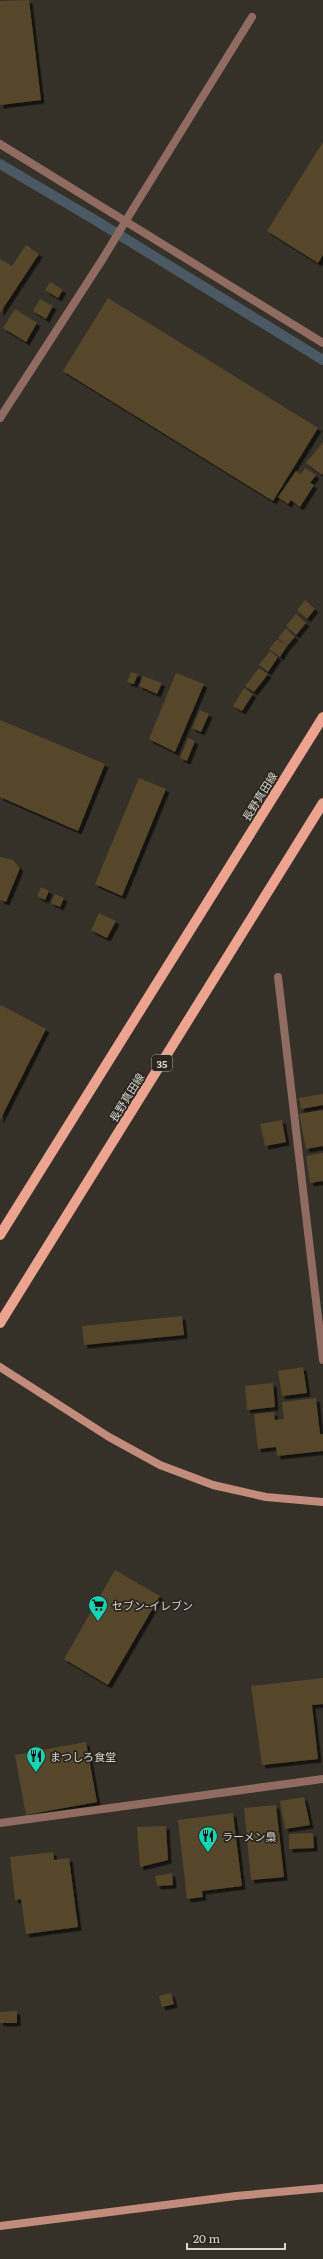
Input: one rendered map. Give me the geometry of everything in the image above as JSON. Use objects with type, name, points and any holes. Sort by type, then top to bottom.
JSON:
[{"type":"main road","name":"長野真田線","points":[[0,1235],[323,717]]},
{"type":"main road","name":"長野真田線","points":[[0,1323],[323,803]]},
{"type":"street","points":[[0,418],[102,260],[252,17]]},
{"type":"street","points":[[0,144],[323,343]]},
{"type":"street","points":[[278,977],[323,1360]]},
{"type":"street","points":[[0,1367],[109,1437],[160,1465],[213,1485],[266,1497],[323,1502]]},
{"type":"street","points":[[0,1823],[323,1779]]},
{"type":"street","points":[[0,2226],[236,2196],[323,2188]]},
{"type":"building","points":[[29,0],[41,100],[0,105],[0,1]]},
{"type":"building","points":[[323,142],[323,255],[318,263],[267,231]]},
{"type":"building","points":[[26,245],[39,254],[0,313],[0,259],[12,266]]},
{"type":"building","points":[[50,282],[63,290],[58,298],[45,290]]},
{"type":"building","points":[[108,298],[318,428],[273,501],[63,371]]},
{"type":"building","points":[[40,299],[53,306],[46,319],[33,311]]},
{"type":"building","points":[[15,309],[37,323],[26,342],[3,328]]},
{"type":"building","points":[[323,442],[323,473],[322,475],[306,463]]},
{"type":"building","points":[[305,468],[316,475],[310,483],[314,485],[300,507],[291,500],[288,504],[278,497],[296,471],[301,474]]},
{"type":"building","points":[[305,600],[315,609],[307,619],[297,610]]},
{"type":"building","points":[[296,614],[306,623],[296,635],[286,626]]},
{"type":"building","points":[[286,628],[295,637],[287,646],[278,638]]},
{"type":"building","points":[[277,639],[287,646],[280,657],[269,649]]},
{"type":"building","points":[[270,651],[278,657],[268,672],[259,665]]},
{"type":"building","points":[[259,668],[268,674],[254,692],[245,686]]},
{"type":"building","points":[[131,672],[138,674],[134,684],[127,682]]},
{"type":"building","points":[[176,673],[204,684],[175,752],[149,739]]},
{"type":"building","points":[[143,676],[162,683],[157,694],[139,686]]},
{"type":"building","points":[[244,688],[253,694],[242,711],[233,706]]},
{"type":"building","points":[[200,710],[209,714],[201,732],[192,728]]},
{"type":"building","points":[[0,720],[105,764],[78,831],[0,797]]},
{"type":"building","points":[[188,738],[195,741],[187,761],[180,758]]},
{"type":"building","points":[[139,778],[166,789],[122,896],[95,884]]},
{"type":"building","points":[[0,857],[13,860],[20,868],[6,902],[0,900]]},
{"type":"building","points":[[41,887],[49,891],[45,900],[37,896]]},
{"type":"building","points":[[55,894],[64,898],[60,907],[51,903]]},
{"type":"building","points":[[99,913],[116,921],[107,938],[91,930]]},
{"type":"building","points":[[1,1005],[46,1029],[0,1120],[0,1006]]},
{"type":"building","points":[[323,1094],[323,1105],[301,1109],[299,1098]]},
{"type":"building","points":[[323,1110],[323,1146],[306,1149],[299,1114]]},
{"type":"building","points":[[282,1120],[286,1142],[265,1146],[260,1124]]},
{"type":"building","points":[[323,1153],[323,1181],[310,1183],[306,1156]]},
{"type":"building","points":[[182,1316],[184,1335],[84,1345],[82,1326]]},
{"type":"building","points":[[303,1367],[307,1393],[282,1396],[278,1371]]},
{"type":"building","points":[[273,1383],[275,1407],[247,1410],[245,1386]]},
{"type":"building","points":[[316,1398],[320,1434],[323,1434],[323,1451],[277,1456],[276,1447],[258,1449],[254,1414],[274,1412],[275,1420],[284,1419],[282,1402]]},
{"type":"building","points":[[115,1570],[160,1596],[108,1685],[64,1659]]},
{"type":"building","points":[[323,1678],[323,1704],[312,1705],[318,1759],[262,1765],[251,1686]]},
{"type":"building","points":[[86,1742],[97,1802],[26,1815],[15,1755]]},
{"type":"building","points":[[304,1797],[310,1825],[285,1829],[280,1801]]},
{"type":"building","points":[[276,1805],[284,1877],[251,1880],[244,1808]]},
{"type":"building","points":[[233,1813],[242,1886],[202,1891],[203,1897],[187,1899],[178,1820]]},
{"type":"building","points":[[166,1826],[168,1860],[140,1867],[137,1827]]},
{"type":"building","points":[[313,1833],[314,1848],[289,1849],[289,1834]]},
{"type":"building","points":[[53,1852],[54,1860],[69,1858],[78,1927],[26,1934],[21,1899],[15,1900],[10,1857]]},
{"type":"building","points":[[172,1873],[173,1885],[157,1886],[155,1876]]},
{"type":"building","points":[[171,1993],[174,2004],[162,2007],[159,1996]]},
{"type":"building","points":[[17,2011],[17,2023],[0,2023],[0,2012]]},
{"type":"waterway","points":[[0,164],[95,220],[323,360]]},
{"type":"place","name":"セブン-イレブン","points":[[98,1622]]},
{"type":"place","name":"まつしろ食堂","points":[[36,1773]]},
{"type":"place","name":"ラーメン梟","points":[[208,1853]]}]
